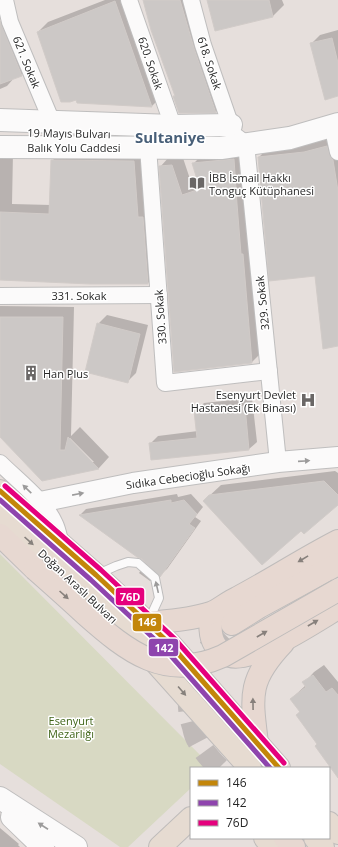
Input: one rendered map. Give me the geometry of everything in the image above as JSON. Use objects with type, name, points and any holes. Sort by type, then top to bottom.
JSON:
[{"type":"highway","points":[[0,535],[35,569],[114,639],[144,657],[171,665],[196,665],[210,662],[338,590]]},
{"type":"highway","points":[[147,623],[185,619],[212,613],[310,555],[338,541]]},
{"type":"highway","points":[[232,624],[259,607],[338,564]]},
{"type":"highway","points":[[212,613],[210,623],[214,643],[219,650],[230,657],[242,656],[260,651],[288,638],[338,608]]},
{"type":"highway","points":[[257,743],[253,698],[255,683],[271,656],[288,638]]},
{"type":"highway","points":[[286,839],[294,847]]},
{"type":"main road","name":"19 Mayıs Bulvarı","points":[[0,120],[173,126],[237,135]]},
{"type":"main road","name":"Balık Yolu Caddesi","points":[[0,147],[221,148],[237,135],[290,138],[335,124]]},
{"type":"main road","name":"19 Mayıs Bulvarı","points":[[0,132],[237,135]]},
{"type":"main road","name":"Doğan Araslı Bulvarı","points":[[0,491],[96,575],[169,643],[279,767]]},
{"type":"main road","name":"Doğan Araslı Bulvarı","points":[[0,515],[131,635],[223,738],[243,767]]},
{"type":"main road","points":[[245,767],[255,756],[257,743]]},
{"type":"main road","points":[[0,798],[76,847]]},
{"type":"main road","points":[[0,805],[42,847]]},
{"type":"main road","points":[[160,847],[190,819]]},
{"type":"main road","points":[[330,824],[338,833]]},
{"type":"main road","points":[[170,847],[190,829]]},
{"type":"main road","points":[[266,839],[273,847]]},
{"type":"main road","points":[[316,839],[323,847]]},
{"type":"street","name":"621. Sokak","points":[[5,0],[10,22],[52,122]]},
{"type":"street","name":"620. Sokak","points":[[129,0],[173,126]]},
{"type":"street","name":"618. Sokak","points":[[191,0],[203,45],[237,135]]},
{"type":"street","points":[[335,124],[338,152]]},
{"type":"street","name":"329. Sokak","points":[[237,135],[269,371],[278,462]]},
{"type":"street","name":"330. Sokak","points":[[148,147],[165,383],[269,371]]},
{"type":"street","name":"331. Sokak","points":[[0,296],[159,295]]},
{"type":"street","name":"Sıdıka Cebecioğlu Sokağı","points":[[40,502],[133,483],[278,462],[338,457]]},
{"type":"street","points":[[0,463],[40,502],[55,524],[61,545]]},
{"type":"lane","points":[[96,575],[128,562],[138,563],[155,578],[160,598],[147,623]]},
{"type":"green space","name":"Esenyurt Mezarlığı","points":[[0,554],[212,767],[190,767],[190,789],[128,847],[120,847],[0,764]]},
{"type":"building","points":[[143,0],[180,0],[194,48],[216,113],[179,113],[173,96],[175,96],[151,30]]},
{"type":"building","points":[[207,0],[269,0],[273,17],[215,31]]},
{"type":"building","points":[[115,1],[152,107],[77,103],[76,100],[61,102],[37,32]]},
{"type":"building","points":[[0,21],[22,76],[0,84]]},
{"type":"building","points":[[332,38],[338,63],[338,96],[325,100],[310,43]]},
{"type":"building","points":[[327,146],[329,154],[333,160],[338,191],[338,346],[323,349],[315,276],[269,281],[258,157],[304,152]]},
{"type":"building","points":[[234,159],[241,254],[243,254],[252,363],[174,372],[159,166],[172,165],[182,195],[200,189],[192,163]]},
{"type":"building","points":[[51,160],[134,161],[138,217],[143,217],[148,284],[90,284],[0,280],[0,212],[49,214]]},
{"type":"building","name":"Han Plus","points":[[0,317],[63,317],[60,450],[65,450],[68,437],[99,469],[42,481],[0,437]]},
{"type":"building","points":[[97,323],[140,334],[128,383],[85,372]]},
{"type":"building","points":[[245,406],[249,450],[151,460],[149,443],[197,438],[194,411]]},
{"type":"building","points":[[324,481],[338,495],[338,505],[304,534],[301,531],[262,565],[203,501],[209,495]]},
{"type":"building","points":[[171,500],[171,503],[184,500],[197,514],[189,524],[195,528],[160,577],[142,559],[137,557],[79,515]]},
{"type":"building","points":[[313,675],[326,692],[332,688],[338,695],[338,778],[315,746],[317,744],[296,715],[300,712],[290,699],[306,687],[302,682]]},
{"type":"tunnel","points":[[218,767],[210,759],[195,736],[189,712],[189,697],[191,683],[203,658],[211,646],[232,624]]},
{"type":"transit line","name":"76D","points":[[5,486],[101,570],[174,638],[284,763]]},
{"type":"transit line","name":"146","points":[[0,491],[96,575],[169,643],[278,767]]},
{"type":"transit line","name":"142","points":[[0,500],[91,580],[164,648],[269,767]]},
{"type":"place","name":"İBB İsmail Hakkı Tonguç Kütüphanesi","points":[[197,183]]},
{"type":"place","name":"Han Plus","points":[[31,373]]},
{"type":"place","name":"Esenyurt Devlet Hastanesi (Ek Binası)","points":[[308,400]]},
{"type":"district","name":"Sultaniye","points":[[170,137]]}]
